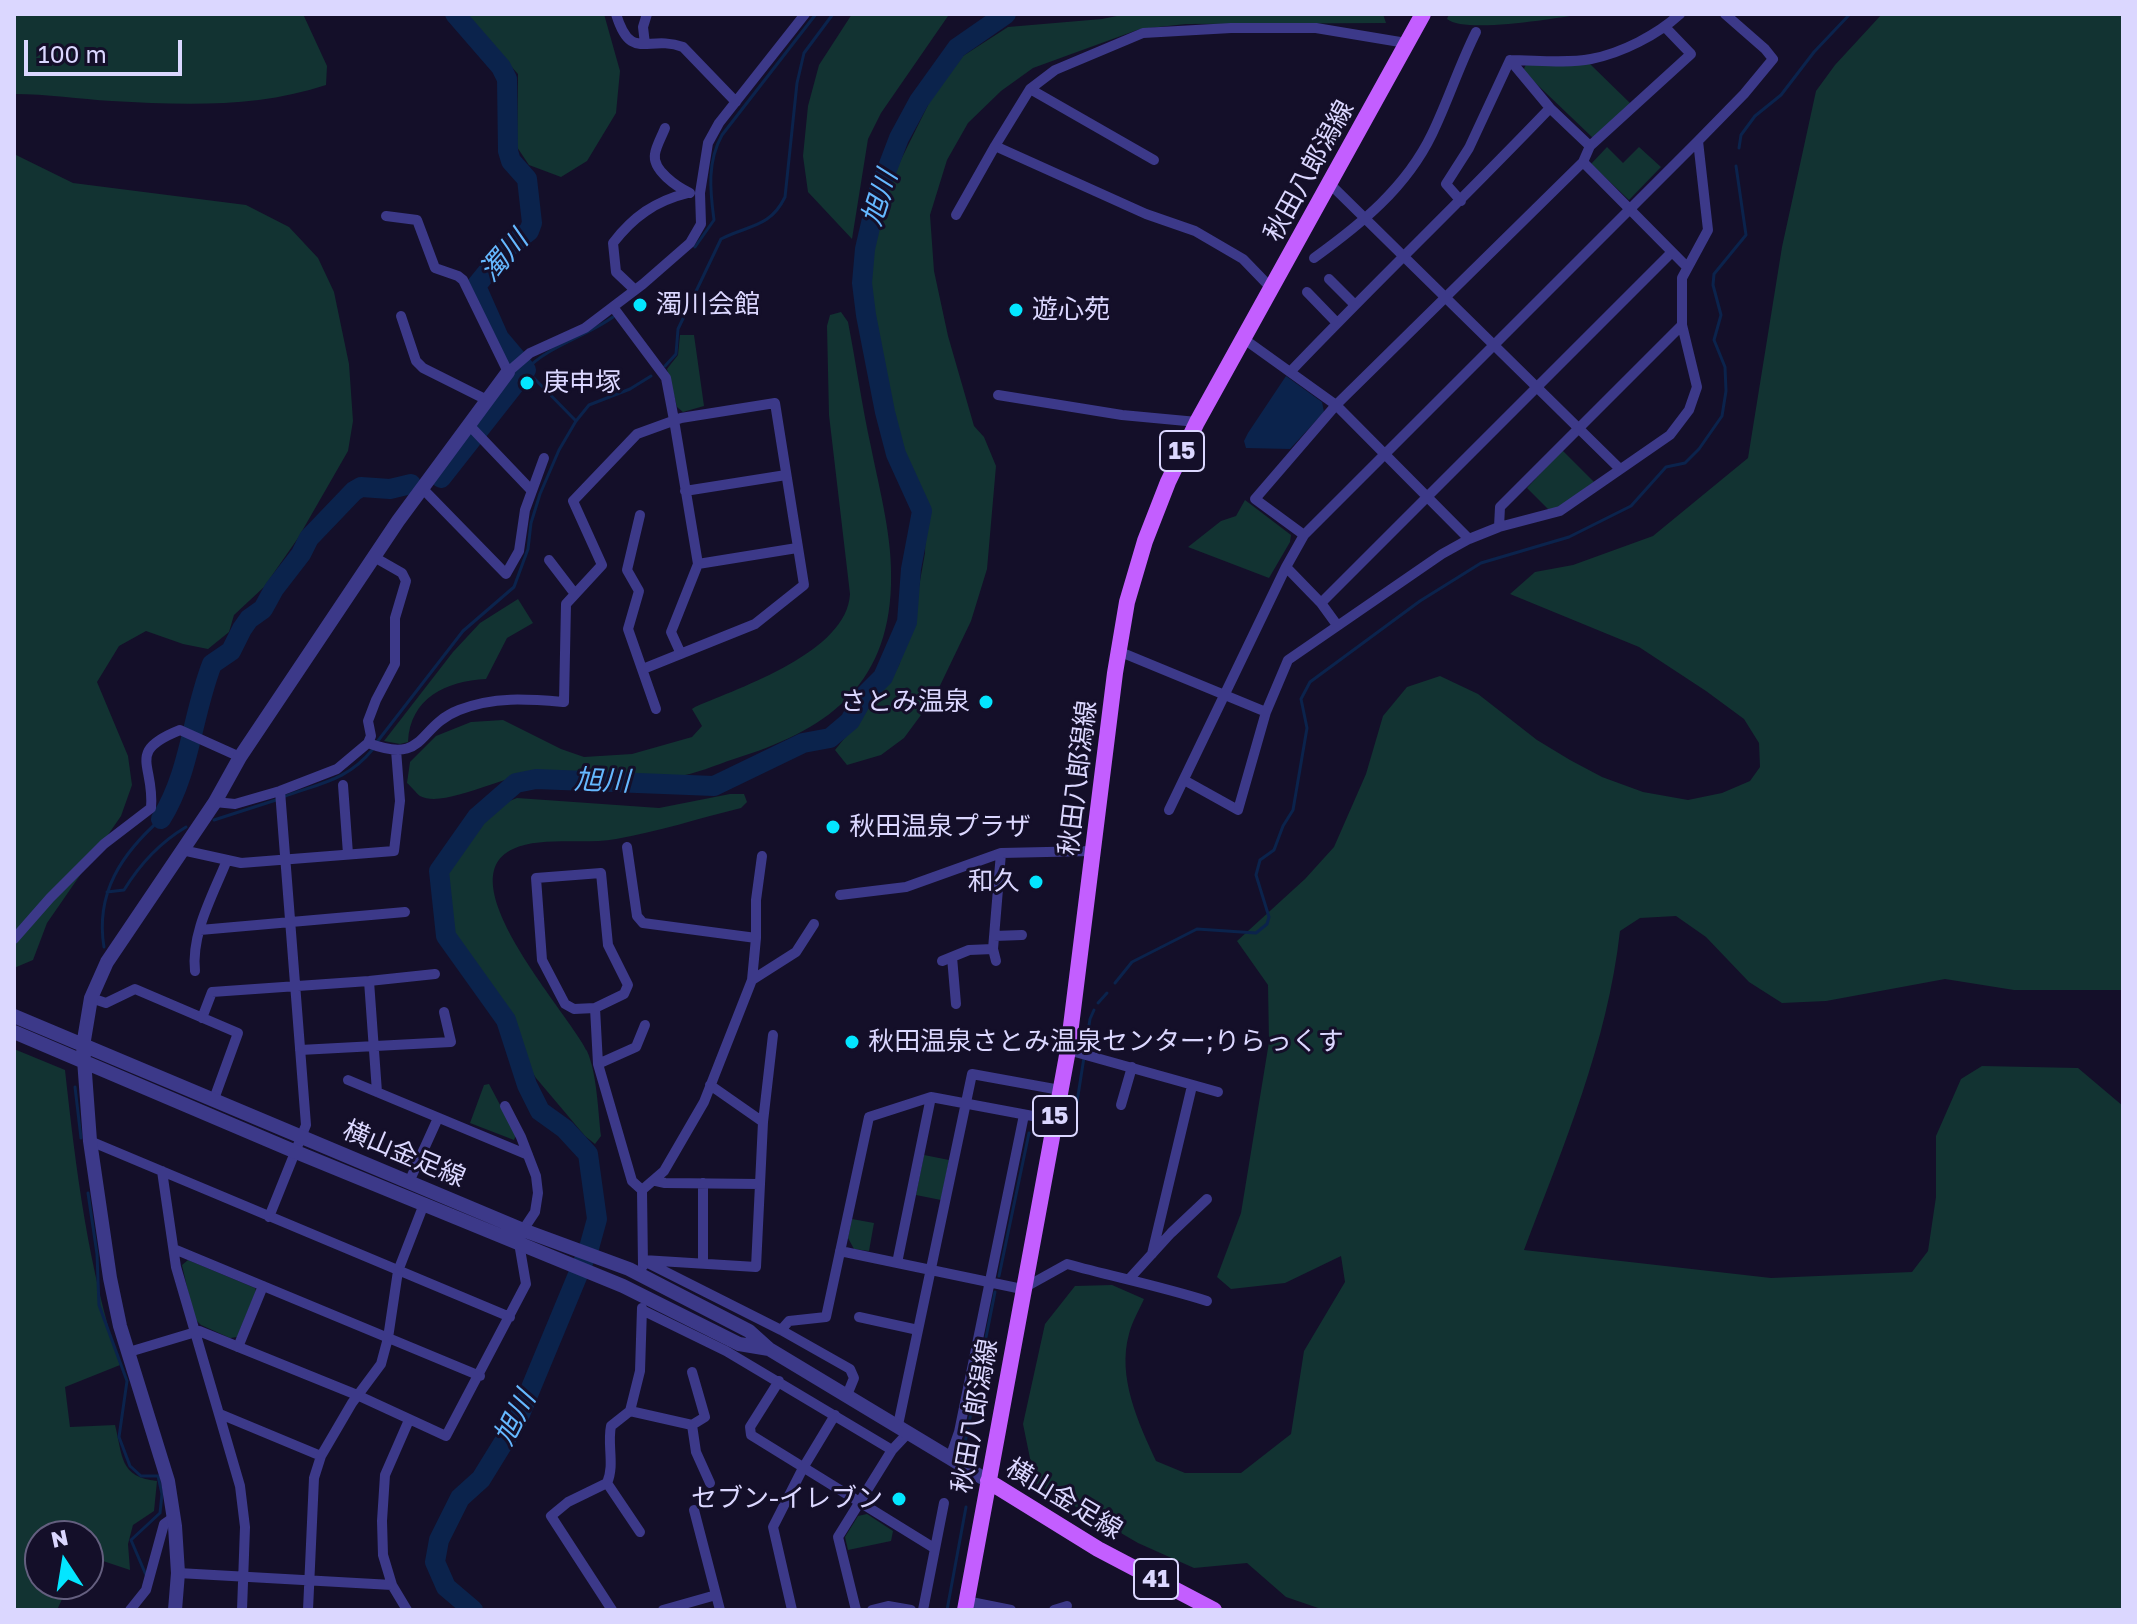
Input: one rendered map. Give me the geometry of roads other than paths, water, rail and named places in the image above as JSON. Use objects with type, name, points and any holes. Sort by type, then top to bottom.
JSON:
[{"type":"main road","name":"秋田八郎潟線","points":[[966,1606],[1060,1090],[1079,1052],[1092,851],[1127,602],[1145,541],[1168,482],[1197,422],[1423,14]]},
{"type":"main road","name":"横山金足線","points":[[988,1481],[1098,1549],[1214,1610]]},
{"type":"street","points":[[616,14],[622,36],[629,42],[683,47],[736,102]]},
{"type":"street","points":[[645,44],[643,27],[647,14]]},
{"type":"street","points":[[175,1610],[178,1573],[168,1481],[120,1326],[90,1141],[83,1054],[91,998],[107,962],[215,802],[240,757],[422,488],[474,429],[487,400],[515,365],[585,328],[690,243],[701,224],[694,193],[708,143],[805,14]]},
{"type":"street","points":[[1510,60],[1591,60],[1665,27],[1680,14]]},
{"type":"street","points":[[1169,810],[1304,535],[1698,141],[1773,59],[1725,14]]},
{"type":"street","points":[[1304,535],[1255,499],[1336,405],[1583,162],[1590,146],[1691,54],[1665,27]]},
{"type":"street","points":[[956,215],[1030,89],[1055,70],[1143,33],[1231,28],[1316,28],[1409,38]]},
{"type":"street","points":[[1314,258],[1366,219],[1403,181],[1431,137],[1476,32]]},
{"type":"street","points":[[1510,60],[1550,108],[1590,146]]},
{"type":"street","points":[[1461,201],[1446,184],[1469,148],[1510,60]]},
{"type":"street","points":[[1030,89],[1154,160]]},
{"type":"street","points":[[1291,371],[1550,108]]},
{"type":"street","points":[[665,128],[654,156],[657,166],[674,184],[694,193]]},
{"type":"street","points":[[1184,780],[1238,810],[1266,712],[1288,660],[1442,554],[1499,527],[1560,511],[1670,435],[1689,410],[1697,387],[1682,325],[1682,278],[1708,230],[1698,141]]},
{"type":"street","points":[[995,146],[1146,214],[1195,231],[1243,259],[1272,289]]},
{"type":"street","points":[[1583,162],[1687,267]]},
{"type":"street","points":[[1329,183],[1619,468]]},
{"type":"street","points":[[635,290],[616,272],[613,243],[630,222],[649,208],[672,197],[694,193]]},
{"type":"street","points":[[386,216],[417,220],[435,268],[463,280],[515,365]]},
{"type":"street","points":[[1321,603],[1671,253]]},
{"type":"street","points":[[1329,279],[1355,305]]},
{"type":"street","points":[[1307,292],[1337,323]]},
{"type":"street","points":[[613,307],[666,378],[698,564],[671,632],[681,654]]},
{"type":"street","points":[[401,316],[416,361],[423,368],[487,400]]},
{"type":"street","points":[[1499,527],[1500,507],[1682,325]]},
{"type":"street","points":[[1244,339],[1336,405],[1469,539]]},
{"type":"street","points":[[998,395],[1122,415],[1197,422]]},
{"type":"street","points":[[215,802],[235,804],[280,796],[337,769],[373,745],[396,750],[411,749],[439,721],[458,710],[514,697],[564,702],[566,604],[602,565],[573,501],[637,434],[674,420],[775,403],[804,585],[755,624],[643,669]]},
{"type":"street","points":[[474,429],[532,491]]},
{"type":"street","points":[[422,488],[506,574],[519,551],[525,510],[544,458]]},
{"type":"street","points":[[685,491],[786,475]]},
{"type":"street","points":[[640,515],[627,570],[639,591],[628,629],[656,709]]},
{"type":"street","points":[[698,564],[797,548]]},
{"type":"street","points":[[373,745],[368,721],[395,664],[395,618],[406,581],[402,573],[374,557]]},
{"type":"street","points":[[549,560],[575,594]]},
{"type":"street","points":[[1286,567],[1321,603],[1337,625]]},
{"type":"street","points":[[1118,651],[1266,712]]},
{"type":"street","points":[[14,939],[104,844],[151,808],[152,789],[145,759],[159,739],[180,730],[240,757]]},
{"type":"street","points":[[182,850],[241,863],[394,851],[400,801],[396,750]]},
{"type":"street","points":[[343,785],[348,854]]},
{"type":"street","points":[[269,1217],[306,1125],[280,796]]},
{"type":"street","points":[[627,847],[637,916],[643,923],[756,938]]},
{"type":"street","points":[[840,895],[906,887],[1001,853],[1092,851]]},
{"type":"street","points":[[996,961],[993,949],[1001,853]]},
{"type":"street","points":[[642,1190],[656,1181],[682,1140],[710,1085],[752,980],[756,900],[762,856]]},
{"type":"street","points":[[195,971],[193,958],[200,930],[227,860]]},
{"type":"street","points":[[601,873],[608,945],[628,985],[624,994],[595,1008],[574,1009],[565,1004],[542,960],[536,878],[601,873]]},
{"type":"street","points":[[200,930],[405,912]]},
{"type":"street","points":[[752,980],[796,952],[814,924]]},
{"type":"street","points":[[994,936],[1022,935]]},
{"type":"street","points":[[956,1004],[947,959],[969,950],[993,949]]},
{"type":"street","points":[[202,1018],[212,992],[435,974]]},
{"type":"street","points":[[369,981],[377,1092]]},
{"type":"street","points":[[91,998],[106,1003],[135,989],[238,1033],[214,1099]]},
{"type":"street","points":[[595,1008],[598,1064],[632,1181],[642,1190]]},
{"type":"street","points":[[300,1050],[451,1042],[444,1012]]},
{"type":"street","name":"横山金足線","points":[[14,1016],[83,1054],[296,1152],[424,1204],[521,1236],[542,1236],[638,1265],[749,1331],[769,1349],[988,1481]]},
{"type":"street","points":[[598,1064],[636,1047],[645,1025]]},
{"type":"street","name":"横山金足線","points":[[14,1032],[214,1099],[409,1182],[739,1344],[769,1349]]},
{"type":"street","points":[[638,1265],[703,1263],[756,1267],[763,1122],[773,1035]]},
{"type":"street","points":[[1079,1052],[1218,1092]]},
{"type":"street","points":[[1121,1105],[1132,1067]]},
{"type":"street","points":[[856,1610],[838,1537],[903,1428],[918,1330],[972,1074],[1060,1090]]},
{"type":"street","points":[[348,1080],[528,1155]]},
{"type":"street","points":[[710,1085],[763,1122]]},
{"type":"street","points":[[1152,1254],[1192,1086]]},
{"type":"street","points":[[897,1263],[931,1097]]},
{"type":"street","points":[[781,1330],[789,1321],[826,1317],[869,1117],[931,1097],[1054,1120]]},
{"type":"street","points":[[129,1352],[199,1331],[357,1395],[446,1436],[526,1284],[521,1236],[535,1212],[538,1193],[528,1155],[505,1106]]},
{"type":"street","points":[[950,1458],[959,1432],[1024,1115]]},
{"type":"street","points":[[409,1182],[438,1118]]},
{"type":"street","points":[[90,1141],[510,1317]]},
{"type":"street","points":[[162,1171],[174,1249],[194,1333],[240,1486],[245,1527],[242,1610]]},
{"type":"street","points":[[656,1181],[760,1184]]},
{"type":"street","points":[[703,1183],[703,1263]]},
{"type":"street","points":[[638,1265],[642,1190]]},
{"type":"street","points":[[1130,1278],[1207,1199]]},
{"type":"street","points":[[308,1610],[314,1478],[321,1456],[357,1395],[381,1364],[398,1271],[424,1204]]},
{"type":"street","points":[[174,1249],[480,1376]]},
{"type":"street","points":[[840,1251],[1022,1289],[1067,1264],[1116,1278],[1130,1278],[1207,1301]]},
{"type":"street","points":[[638,1265],[781,1330],[850,1369],[854,1378],[847,1395]]},
{"type":"street","points":[[238,1347],[263,1286]]},
{"type":"street","points":[[612,1610],[551,1516],[568,1502],[607,1483],[611,1473],[611,1426],[630,1411],[640,1371],[642,1309],[726,1351],[892,1450]]},
{"type":"street","points":[[859,1317],[918,1330]]},
{"type":"street","points":[[630,1411],[692,1425],[705,1417],[692,1372]]},
{"type":"street","points":[[779,1381],[750,1427],[751,1435],[934,1548]]},
{"type":"street","points":[[220,1414],[321,1456]]},
{"type":"street","points":[[792,1610],[773,1527],[835,1415]]},
{"type":"street","points":[[407,1610],[392,1585],[383,1555],[382,1521],[385,1475],[409,1420]]},
{"type":"street","points":[[692,1425],[696,1452],[710,1483]]},
{"type":"street","points":[[607,1483],[640,1532]]},
{"type":"street","points":[[923,1610],[944,1503]]},
{"type":"street","points":[[694,1510],[720,1610]]},
{"type":"street","points":[[130,1610],[146,1590],[164,1524],[174,1517]]},
{"type":"street","points":[[178,1573],[392,1585]]},
{"type":"street","points":[[663,1610],[716,1595]]},
{"type":"street","points":[[872,1610],[888,1606],[911,1610]]},
{"type":"street","points":[[966,1606],[1011,1610]]},
{"type":"street","points":[[1054,1610],[1067,1606]]},
{"type":"water","points":[[1286,376],[1322,402],[1324,412],[1290,449],[1246,448],[1244,441],[1248,433]]},
{"type":"waterway","name":"濁川","points":[[441,478],[526,370],[499,338],[476,286],[506,249],[529,231],[532,223],[527,179],[511,161],[508,151],[507,79],[501,67],[455,14]]},
{"type":"waterway","points":[[695,247],[714,220],[712,166],[722,135],[816,14]]},
{"type":"waterway","points":[[665,366],[676,354],[678,329],[721,239],[765,220],[785,197],[797,83],[804,53],[833,14]]},
{"type":"waterway","name":"旭川","points":[[473,1610],[446,1587],[435,1562],[439,1540],[460,1498],[481,1479],[518,1419],[589,1248],[597,1219],[588,1154],[565,1129],[540,1111],[527,1085],[506,1020],[446,936],[439,871],[477,817],[516,783],[536,779],[714,786],[803,743],[830,738],[850,721],[864,696],[883,677],[907,622],[911,569],[922,511],[896,454],[885,412],[862,283],[865,249],[878,193],[899,138],[919,101],[957,48],[1006,14]]},
{"type":"waterway","points":[[1739,148],[1741,135],[1755,116],[1781,95],[1814,52],[1850,14]]},
{"type":"waterway","points":[[1115,983],[1132,962],[1197,929],[1256,933],[1267,924],[1269,917],[1256,875],[1260,860],[1274,850],[1293,810],[1307,728],[1301,699],[1310,682],[1420,601],[1481,563],[1569,537],[1631,506],[1666,467],[1685,463],[1699,449],[1722,416],[1726,391],[1725,367],[1714,340],[1721,315],[1713,285],[1714,274],[1746,235],[1736,166]]},
{"type":"waterway","points":[[576,421],[526,370],[555,348],[613,317]]},
{"type":"waterway","points":[[377,742],[463,631],[514,587],[528,549],[531,523],[540,494],[559,450],[576,421],[589,405],[630,389],[651,376]]},
{"type":"waterway","name":"濁川","points":[[161,819],[185,763],[212,664],[231,651],[242,629],[249,619],[263,609],[309,538],[354,491],[361,487],[390,489],[411,484]]},
{"type":"waterway","points":[[283,797],[343,775],[373,749]]},
{"type":"waterway","points":[[214,820],[276,800]]},
{"type":"waterway","points":[[104,947],[104,909],[114,876],[134,846],[161,819]]},
{"type":"waterway","points":[[107,892],[124,890],[151,855],[186,827]]},
{"type":"waterway","points":[[1098,1003],[1107,993]]},
{"type":"waterway","points":[[1077,1102],[1094,1010]]},
{"type":"waterway","points":[[75,1087],[81,1138]]},
{"type":"waterway","points":[[1036,1112],[1040,1097]]},
{"type":"waterway","points":[[999,1276],[1029,1133]]},
{"type":"waterway","points":[[88,1193],[97,1254],[99,1305],[127,1381],[119,1437],[130,1466],[141,1476],[158,1476],[162,1494],[160,1513],[131,1540],[146,1575]]},
{"type":"waterway","points":[[965,1443],[995,1292]]},
{"type":"waterway","points":[[947,1610],[966,1507]]},
{"type":"place","name":"濁川会館","points":[[640,305]]},
{"type":"place","name":"遊心苑","points":[[1016,310]]},
{"type":"place","name":"庚申塚","points":[[527,383]]},
{"type":"place","name":"さとみ温泉","points":[[986,702]]},
{"type":"place","name":"秋田温泉プラザ","points":[[833,827]]},
{"type":"place","name":"和久","points":[[1036,882]]},
{"type":"place","name":"秋田温泉さとみ温泉センター;りらっくす","points":[[852,1042]]},
{"type":"place","name":"セブン-イレブン","points":[[899,1499]]}]
